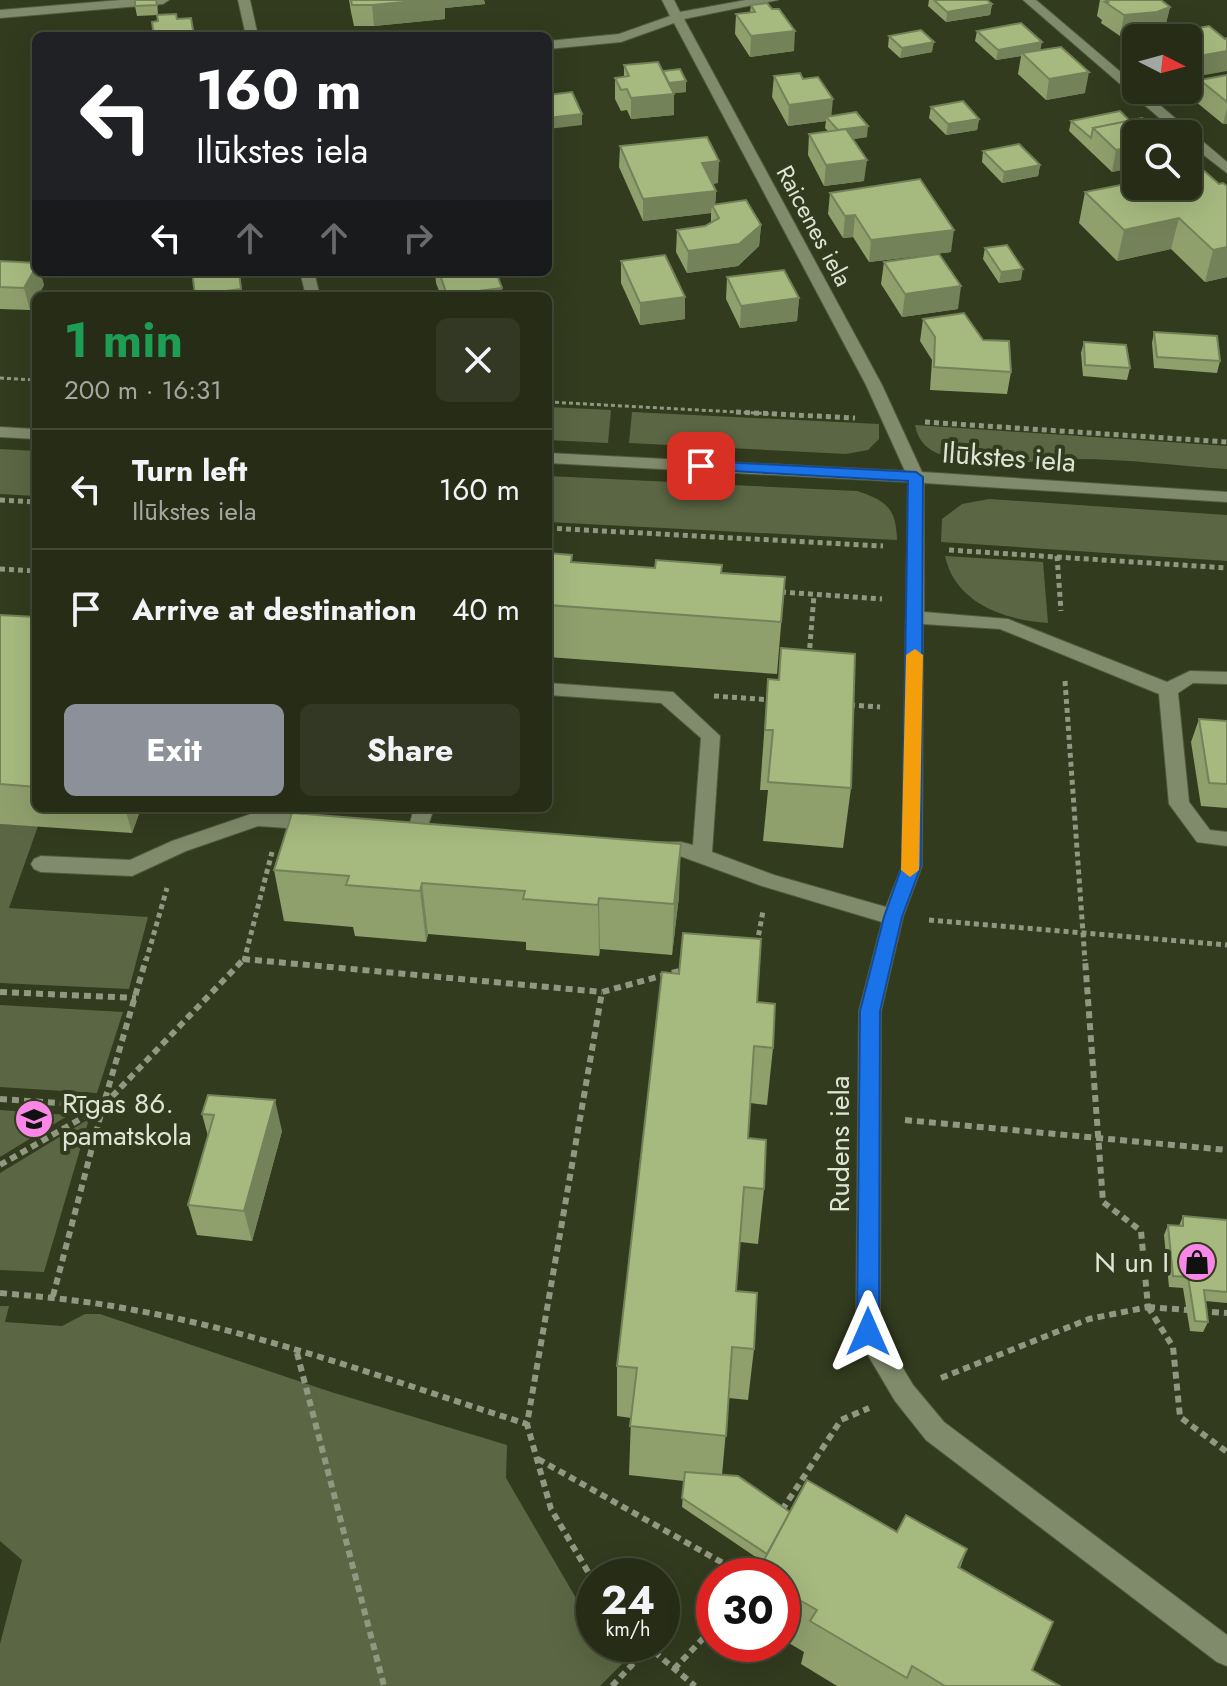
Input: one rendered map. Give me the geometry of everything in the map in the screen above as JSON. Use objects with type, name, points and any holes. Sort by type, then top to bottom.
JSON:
[{"type":"street","points":[[0,14],[163,0]]},
{"type":"street","points":[[244,0],[251,32]]},
{"type":"street","name":"Raicenes iela","points":[[668,0],[874,385],[916,477]]},
{"type":"street","points":[[552,45],[621,38],[677,16],[772,0]]},
{"type":"street","points":[[1029,0],[1169,120]]},
{"type":"street","points":[[1202,148],[1227,169]]},
{"type":"street","points":[[0,432],[32,434]]},
{"type":"street","name":"Ilūkstes iela","points":[[552,458],[1227,497]]},
{"type":"street","name":"Rudens iela","points":[[916,477],[912,866],[893,917],[870,1011],[868,1332],[904,1393],[935,1431],[1227,1652]]},
{"type":"street","points":[[916,609],[1002,623],[1168,690]]},
{"type":"street","points":[[1168,690],[1190,677],[1227,678]]},
{"type":"street","points":[[552,689],[666,697],[711,736],[702,856]]},
{"type":"street","points":[[1168,690],[1179,804],[1204,837],[1227,839]]},
{"type":"street","points":[[418,830],[423,812]]},
{"type":"street","points":[[41,864],[132,868],[179,846],[257,819],[342,825]]},
{"type":"street","points":[[635,845],[681,849],[769,881],[893,917]]},
{"type":"path","points":[[0,378],[32,380]]},
{"type":"path","points":[[0,500],[32,502]]},
{"type":"path","points":[[1057,556],[1103,1202],[1141,1231],[1148,1307],[1173,1347],[1180,1417],[1227,1452]]},
{"type":"path","points":[[0,569],[32,571]]},
{"type":"path","points":[[767,591],[916,609]]},
{"type":"path","points":[[808,672],[814,595]]},
{"type":"path","points":[[666,697],[708,696],[777,701]]},
{"type":"path","points":[[836,704],[914,709]]},
{"type":"path","points":[[0,1165],[103,1106],[242,961],[281,821]]},
{"type":"path","points":[[53,1296],[103,1106],[179,846]]},
{"type":"path","points":[[755,951],[769,881]]},
{"type":"path","points":[[893,917],[1227,945]]},
{"type":"path","points":[[242,961],[602,992],[690,968]]},
{"type":"path","points":[[0,992],[136,998]]},
{"type":"path","points":[[580,1558],[551,1509],[527,1424],[602,992]]},
{"type":"path","points":[[0,1099],[103,1106]]},
{"type":"path","points":[[869,1116],[1227,1150]]},
{"type":"path","points":[[0,1293],[53,1296],[199,1322],[527,1424]]},
{"type":"path","points":[[970,1366],[1089,1319],[1148,1307],[1188,1310]]},
{"type":"path","points":[[1200,1311],[1227,1313]]},
{"type":"path","points":[[296,1352],[384,1686]]},
{"type":"path","points":[[779,1515],[841,1420],[904,1393]]},
{"type":"path","points":[[537,1459],[715,1558]]},
{"type":"path","points":[[674,1669],[696,1646]]},
{"type":"path","points":[[612,1686],[633,1662]]},
{"type":"path","points":[[666,1662],[695,1686]]},
{"type":"green space","points":[[552,407],[611,410],[608,443],[552,440]]},
{"type":"green space","points":[[632,412],[879,424],[879,439],[868,450],[846,454],[629,443]]},
{"type":"green space","points":[[915,425],[1227,446],[1227,469],[1097,459],[1010,463],[957,460],[924,444]]},
{"type":"green space","points":[[0,449],[32,451],[32,496],[0,494]]},
{"type":"green space","points":[[552,476],[857,491],[876,498],[888,507],[895,520],[897,540],[552,522]]},
{"type":"green space","points":[[989,499],[1227,515],[1227,561],[941,542],[942,519],[962,504]]},
{"type":"green space","points":[[945,556],[1043,562],[1048,623],[999,613],[970,597],[950,572]]},
{"type":"green space","points":[[0,824],[38,826],[9,908],[148,917],[129,989],[0,983]]},
{"type":"green space","points":[[0,1005],[123,1012],[97,1093],[0,1087]]},
{"type":"green space","points":[[0,1110],[69,1115],[0,1157]]},
{"type":"green space","points":[[89,1119],[44,1272],[0,1270],[0,1173]]},
{"type":"green space","points":[[0,1306],[9,1306],[5,1322],[62,1326],[85,1314],[100,1314],[331,1392],[507,1445],[506,1478],[576,1598],[576,1662],[624,1662],[600,1686],[0,1686],[0,1644],[22,1560],[0,1541]]},
{"type":"building","points":[[135,0],[156,0],[157,5],[135,6]]},
{"type":"building","points":[[351,0],[426,0],[352,5]]},
{"type":"building","points":[[934,0],[987,0],[992,4],[947,12]]},
{"type":"building","points":[[1106,0],[1161,0],[1170,7],[1157,12],[1124,15]]},
{"type":"building","points":[[767,3],[772,9],[779,9],[795,31],[751,36],[736,14],[755,12],[751,5]]},
{"type":"building","points":[[176,14],[177,19],[191,18],[193,32],[153,32],[152,22],[158,21],[157,15]]},
{"type":"building","points":[[1021,23],[1042,42],[998,50],[977,31]]},
{"type":"building","points":[[1209,26],[1227,38],[1227,51],[1202,55],[1202,27]]},
{"type":"building","points":[[921,30],[934,42],[902,48],[889,36]]},
{"type":"building","points":[[1061,47],[1089,72],[1049,79],[1022,53]]},
{"type":"building","points":[[658,62],[674,94],[631,98],[627,89],[621,90],[615,78],[629,76],[624,65]]},
{"type":"building","points":[[680,69],[686,81],[669,83],[663,71]]},
{"type":"building","points":[[800,73],[803,79],[818,77],[833,99],[789,105],[774,76]]},
{"type":"building","points":[[1227,75],[1227,102],[1202,82]]},
{"type":"building","points":[[572,92],[582,114],[552,118],[552,94]]},
{"type":"building","points":[[963,101],[979,119],[948,124],[931,107]]},
{"type":"building","points":[[1120,111],[1129,120],[1093,128],[1091,138],[1071,121]]},
{"type":"building","points":[[856,112],[868,126],[838,130],[826,117]]},
{"type":"building","points":[[1122,122],[1122,149],[1116,150],[1093,128]]},
{"type":"building","points":[[846,129],[867,160],[826,165],[809,134]]},
{"type":"building","points":[[707,137],[719,161],[702,163],[716,191],[643,199],[620,146]]},
{"type":"building","points":[[1019,144],[1040,165],[1004,172],[983,151]]},
{"type":"building","points":[[1202,169],[1219,184],[1227,186],[1227,247],[1213,250],[1179,218],[1124,230],[1085,192],[1122,185],[1122,200],[1202,200]]},
{"type":"building","points":[[920,179],[954,230],[871,240],[855,215],[845,216],[830,193]]},
{"type":"building","points":[[746,200],[761,225],[739,244],[688,251],[677,230],[705,226],[719,218],[712,205]]},
{"type":"building","points":[[1007,245],[1023,269],[1001,272],[985,248]]},
{"type":"building","points":[[939,254],[961,286],[905,294],[884,262]]},
{"type":"building","points":[[665,255],[685,297],[640,303],[621,261]]},
{"type":"building","points":[[0,261],[32,263],[32,274],[24,288],[0,287]]},
{"type":"building","points":[[784,270],[799,298],[741,306],[727,277]]},
{"type":"building","points":[[193,276],[239,276],[241,289],[195,292]]},
{"type":"building","points":[[440,276],[498,276],[502,288],[471,292],[446,292]]},
{"type":"building","points":[[964,313],[983,340],[1009,341],[1011,372],[934,367],[935,337],[923,319]]},
{"type":"building","points":[[1154,332],[1217,336],[1220,361],[1157,357]]},
{"type":"building","points":[[1084,342],[1126,345],[1130,368],[1085,365]]},
{"type":"building","points":[[552,553],[572,555],[571,562],[655,568],[656,560],[722,565],[721,573],[785,577],[781,622],[552,605]]},
{"type":"building","points":[[0,615],[32,617],[32,787],[0,784]]},
{"type":"building","points":[[781,648],[855,654],[851,788],[768,782],[773,730],[765,730],[768,679],[779,680]]},
{"type":"building","points":[[1199,719],[1227,721],[1227,784],[1209,783]]},
{"type":"building","points":[[292,813],[681,844],[674,904],[599,898],[598,905],[523,899],[525,891],[422,883],[420,891],[346,885],[349,876],[274,870]]},
{"type":"building","points":[[683,933],[761,939],[757,1002],[775,1004],[773,1048],[754,1046],[748,1138],[766,1140],[764,1189],[744,1187],[736,1291],[757,1293],[754,1349],[732,1347],[726,1436],[630,1426],[637,1368],[617,1366],[662,972],[679,974]]},
{"type":"building","points":[[208,1095],[275,1100],[244,1211],[188,1205],[214,1115],[202,1114]]},
{"type":"building","name":"N un I","points":[[1183,1216],[1227,1220],[1227,1292],[1204,1290],[1208,1322],[1195,1321],[1188,1277],[1173,1276],[1168,1225],[1183,1226]]},
{"type":"building","points":[[685,1472],[738,1476],[790,1512],[767,1554],[682,1498]]},
{"type":"building","points":[[807,1480],[897,1532],[906,1515],[967,1549],[958,1567],[1053,1622],[1032,1670],[1060,1686],[945,1686],[912,1666],[907,1678],[810,1621],[817,1610],[800,1600],[800,1558],[765,1558]]},
{"type":"slow traffic","points":[[910,870],[915,655]]},
{"type":"place","name":"Rīgas 86. pamatskola","points":[[34,1119]]},
{"type":"place","name":"N un I","points":[[1197,1262]]},
{"type":"route","points":[[701,466],[916,477],[912,866],[893,917],[870,1011],[868,1332]]}]
